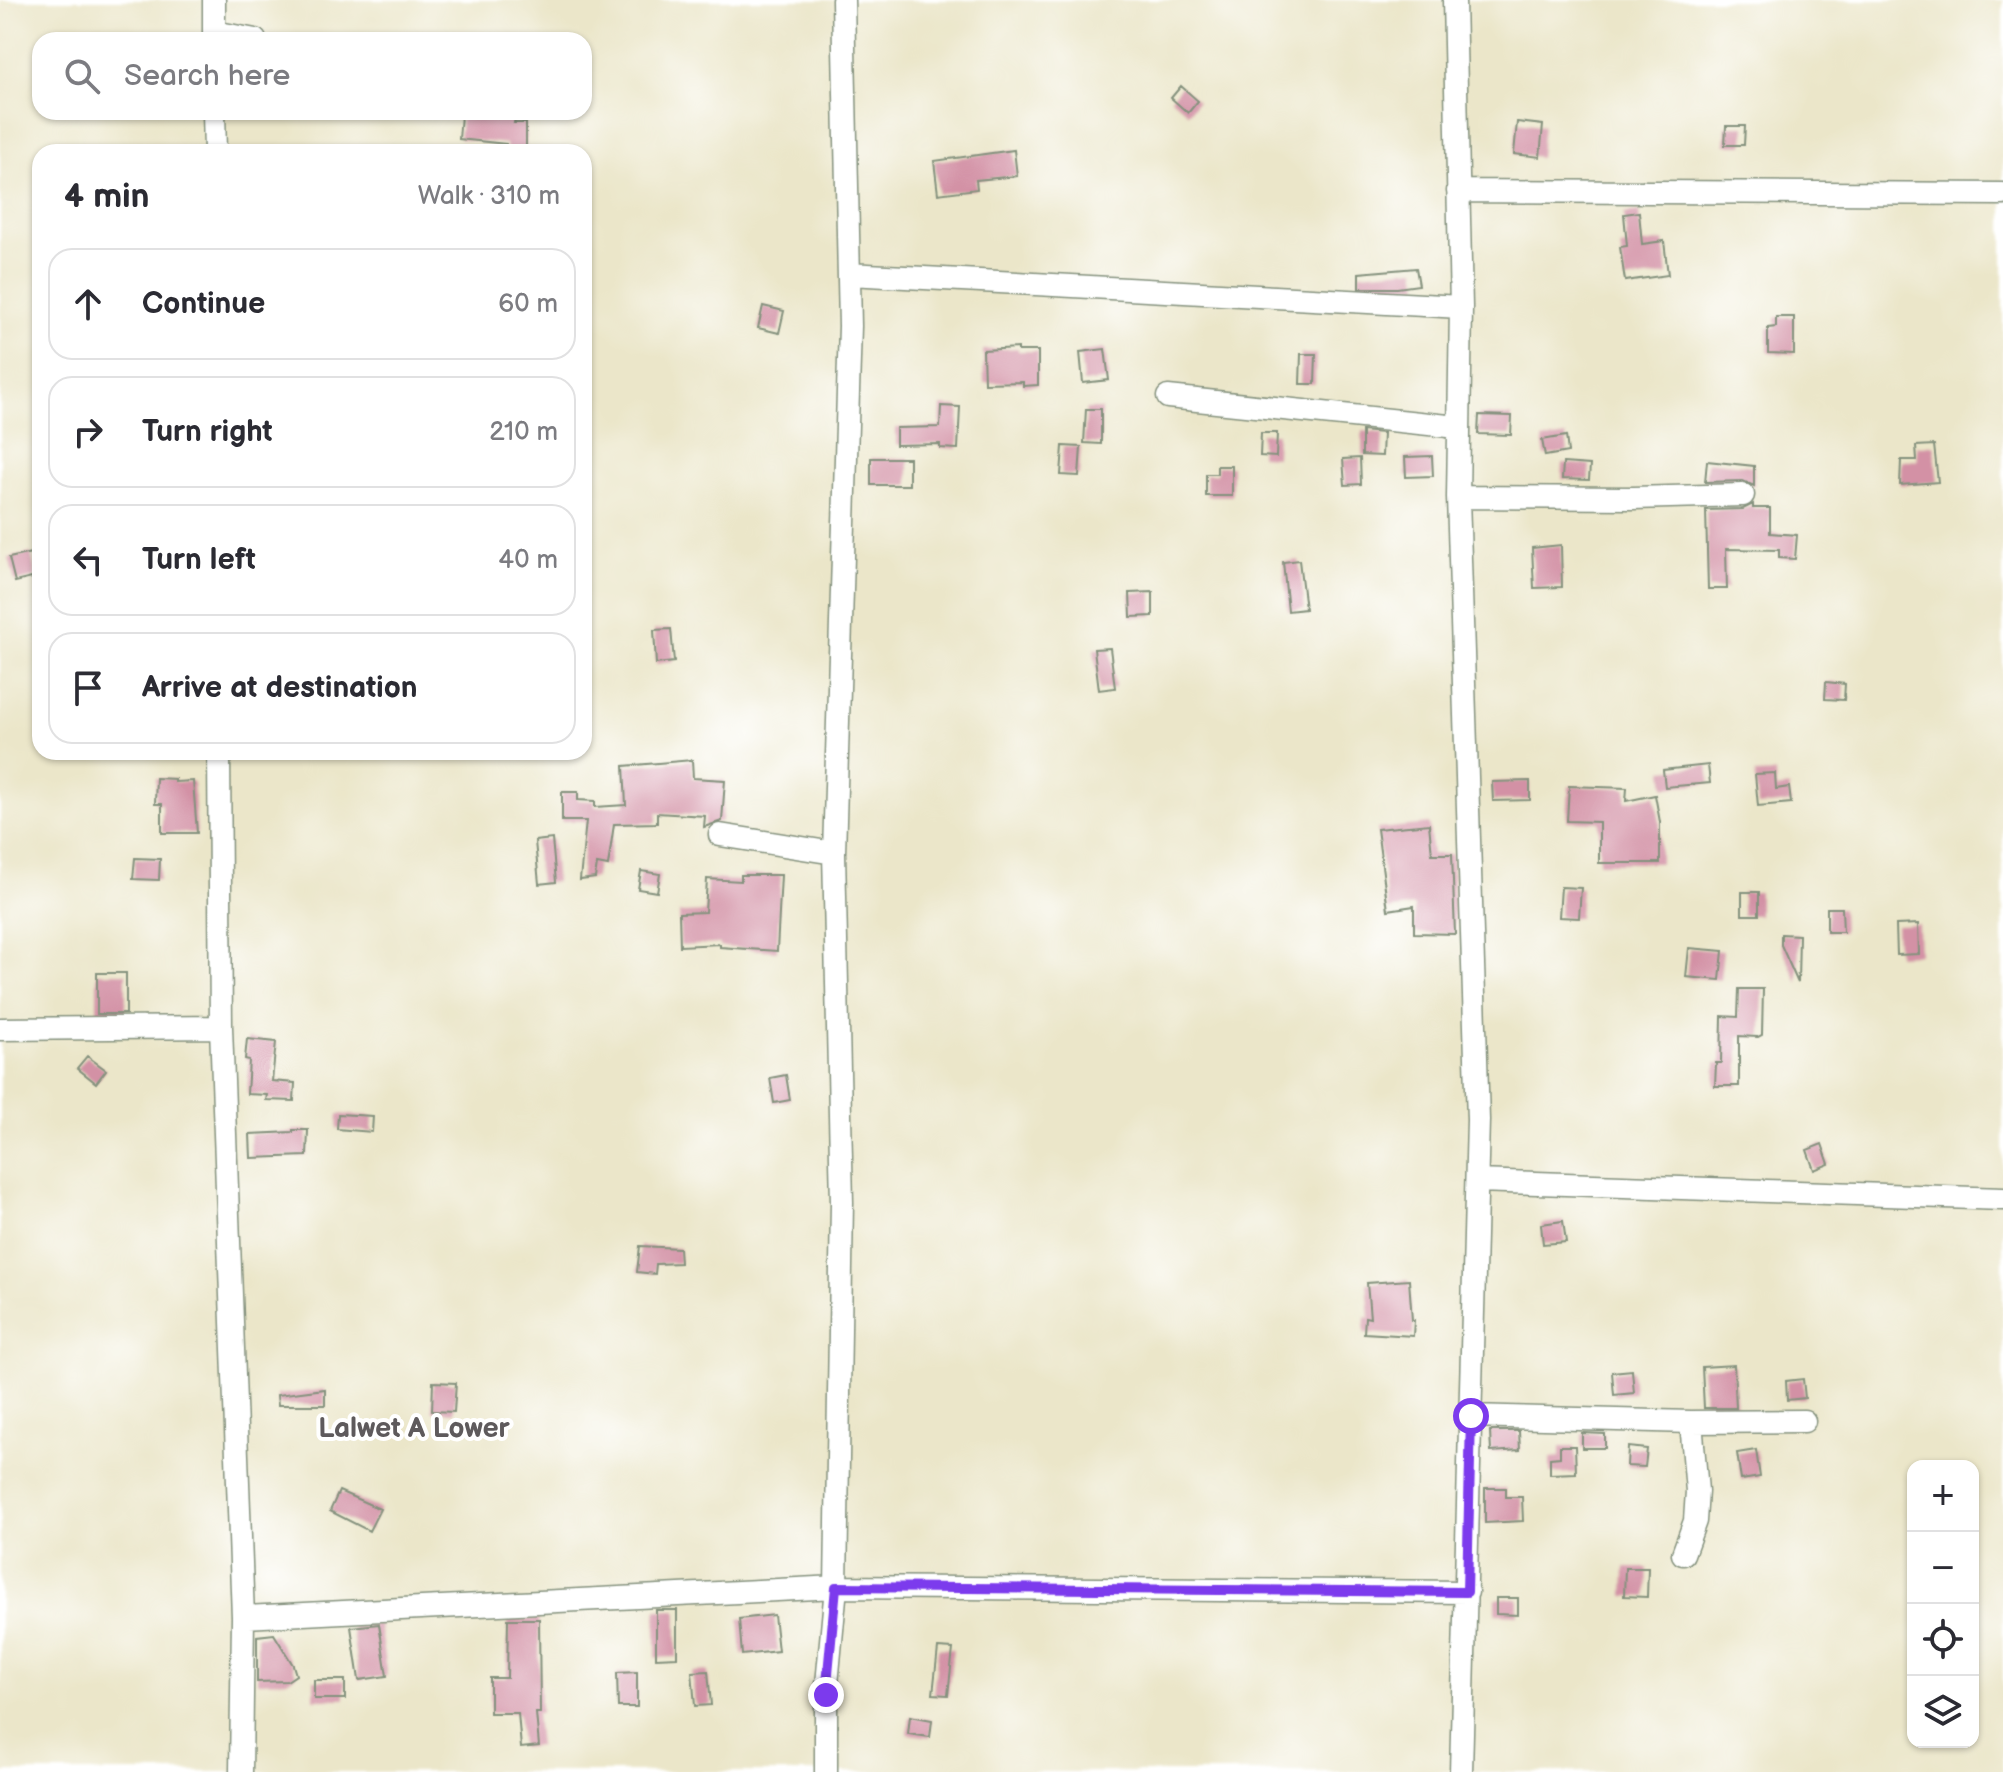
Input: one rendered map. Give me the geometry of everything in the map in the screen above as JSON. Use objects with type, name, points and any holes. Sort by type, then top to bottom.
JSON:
[{"type":"street","points":[[214,0],[214,32]]},
{"type":"street","points":[[826,1772],[826,1695],[836,1587],[842,1202],[834,853],[849,274],[843,0]]},
{"type":"street","points":[[1454,0],[1461,307],[1458,497],[1478,1105],[1461,1772]]},
{"type":"street","points":[[214,120],[215,144]]},
{"type":"street","points":[[1458,191],[2003,194]]},
{"type":"street","points":[[849,274],[1461,307]]},
{"type":"street","points":[[1168,397],[1458,427]]},
{"type":"street","points":[[1458,497],[1743,495]]},
{"type":"street","points":[[219,760],[221,1027],[243,1617],[241,1772]]},
{"type":"street","points":[[720,835],[834,853]]},
{"type":"street","points":[[0,1029],[221,1027]]},
{"type":"street","points":[[1477,1181],[2003,1199]]},
{"type":"street","points":[[1471,1416],[1691,1422],[1804,1421]]},
{"type":"street","points":[[1683,1554],[1695,1521],[1697,1491],[1691,1422]]},
{"type":"street","points":[[243,1617],[836,1587],[1467,1592]]},
{"type":"building","points":[[1181,86],[1198,101],[1188,113],[1171,98]]},
{"type":"building","points":[[461,120],[515,120],[514,123],[526,123],[526,144],[459,139]]},
{"type":"building","points":[[1517,122],[1543,125],[1540,157],[1514,154]]},
{"type":"building","points":[[1726,126],[1745,126],[1744,145],[1725,145]]},
{"type":"building","points":[[1014,150],[1017,176],[976,180],[977,189],[938,194],[934,161]]},
{"type":"building","points":[[1639,212],[1642,244],[1664,241],[1668,275],[1625,281],[1620,247],[1627,246],[1624,214]]},
{"type":"building","points":[[1416,268],[1419,285],[1359,288],[1359,273]]},
{"type":"building","points":[[763,306],[784,311],[779,333],[758,328]]},
{"type":"building","points":[[1776,317],[1794,317],[1794,354],[1768,353],[1768,328],[1776,327]]},
{"type":"building","points":[[1018,348],[1018,351],[1038,351],[1038,385],[1023,386],[1023,382],[984,383],[983,350]]},
{"type":"building","points":[[1105,349],[1109,380],[1083,383],[1080,352]]},
{"type":"building","points":[[1301,354],[1316,354],[1315,384],[1300,384]]},
{"type":"building","points":[[941,406],[960,407],[958,449],[940,448],[940,444],[896,445],[896,428],[940,427]]},
{"type":"building","points":[[1086,409],[1101,409],[1101,444],[1084,443]]},
{"type":"building","points":[[1479,415],[1512,416],[1511,435],[1478,434]]},
{"type":"building","points":[[1362,431],[1383,433],[1382,456],[1362,455]]},
{"type":"building","points":[[1261,433],[1277,433],[1276,457],[1260,456]]},
{"type":"building","points":[[1566,436],[1568,452],[1545,456],[1542,440]]},
{"type":"building","points":[[1934,445],[1938,482],[1900,485],[1901,460],[1917,460],[1916,446]]},
{"type":"building","points":[[1063,446],[1081,447],[1079,476],[1061,475]]},
{"type":"building","points":[[1432,456],[1433,476],[1406,477],[1405,457]]},
{"type":"building","points":[[871,458],[909,458],[909,485],[871,485]]},
{"type":"building","points":[[1360,458],[1361,484],[1345,485],[1343,459]]},
{"type":"building","points":[[1707,461],[1754,466],[1754,486],[1743,481],[1705,482]]},
{"type":"building","points":[[1563,463],[1590,465],[1589,480],[1562,479]]},
{"type":"building","points":[[1217,466],[1232,466],[1232,496],[1206,496],[1206,474],[1217,474]]},
{"type":"building","points":[[1753,504],[1753,508],[1770,508],[1770,533],[1797,535],[1795,559],[1779,558],[1779,550],[1726,549],[1727,589],[1708,589],[1706,510],[1743,509]]},
{"type":"building","points":[[1561,545],[1562,587],[1534,588],[1532,548]]},
{"type":"building","points":[[31,553],[32,578],[15,582],[9,558]]},
{"type":"building","points":[[1299,560],[1305,609],[1288,611],[1283,562]]},
{"type":"building","points":[[1153,592],[1153,616],[1131,617],[1130,593]]},
{"type":"building","points":[[671,629],[674,662],[656,664],[654,630]]},
{"type":"building","points":[[1110,648],[1115,688],[1099,690],[1094,649]]},
{"type":"building","points":[[1826,682],[1845,684],[1844,700],[1825,699]]},
{"type":"building","points":[[692,760],[693,778],[725,780],[722,821],[704,827],[705,816],[657,813],[657,823],[614,824],[608,866],[597,864],[595,878],[580,880],[586,821],[562,821],[562,792],[578,792],[578,800],[595,801],[595,807],[626,805],[624,766]]},
{"type":"building","points":[[1708,765],[1710,783],[1665,787],[1663,770]]},
{"type":"building","points":[[1775,773],[1776,789],[1789,787],[1791,803],[1758,806],[1755,774]]},
{"type":"building","points":[[156,778],[175,779],[175,782],[193,781],[197,833],[162,833],[162,804],[155,804]]},
{"type":"building","points":[[1530,781],[1530,800],[1493,801],[1492,782]]},
{"type":"building","points":[[1569,786],[1627,788],[1626,801],[1655,795],[1660,822],[1660,863],[1599,863],[1599,822],[1567,821]]},
{"type":"building","points":[[1429,824],[1432,854],[1452,854],[1455,934],[1414,933],[1414,906],[1388,910],[1377,829]]},
{"type":"building","points":[[552,839],[556,882],[539,884],[535,841]]},
{"type":"building","points":[[135,858],[160,859],[159,880],[133,879]]},
{"type":"building","points":[[641,871],[660,874],[657,892],[638,889]]},
{"type":"building","points":[[741,875],[781,875],[777,951],[720,947],[720,944],[680,946],[679,913],[705,912],[707,879],[741,881]]},
{"type":"building","points":[[1561,887],[1581,888],[1579,918],[1559,917]]},
{"type":"building","points":[[1742,892],[1759,892],[1759,915],[1742,915]]},
{"type":"building","points":[[1827,908],[1842,908],[1843,932],[1827,932]]},
{"type":"building","points":[[1918,924],[1919,954],[1897,955],[1896,925]]},
{"type":"building","points":[[1781,934],[1799,935],[1798,983],[1781,945]]},
{"type":"building","points":[[1689,948],[1723,951],[1720,980],[1686,977]]},
{"type":"building","points":[[97,973],[126,973],[126,1014],[97,1014]]},
{"type":"building","points":[[1739,989],[1763,989],[1762,1035],[1739,1036],[1739,1086],[1715,1086],[1716,1063],[1721,1063],[1722,1016],[1738,1017]]},
{"type":"building","points":[[247,1039],[276,1042],[272,1081],[295,1083],[294,1101],[266,1100],[267,1095],[247,1094]]},
{"type":"building","points":[[87,1056],[106,1070],[96,1083],[77,1068]]},
{"type":"building","points":[[786,1075],[790,1100],[774,1103],[770,1078]]},
{"type":"building","points":[[338,1114],[373,1116],[372,1132],[337,1129]]},
{"type":"building","points":[[308,1130],[307,1156],[251,1158],[250,1134]]},
{"type":"building","points":[[1822,1144],[1829,1164],[1814,1170],[1807,1150]]},
{"type":"building","points":[[1563,1221],[1566,1242],[1543,1244],[1541,1224]]},
{"type":"building","points":[[640,1246],[679,1248],[680,1263],[656,1264],[655,1274],[637,1272]]},
{"type":"building","points":[[1409,1280],[1413,1336],[1364,1333],[1365,1317],[1370,1318],[1367,1283]]},
{"type":"building","points":[[1734,1365],[1736,1408],[1704,1408],[1702,1367]]},
{"type":"building","points":[[1632,1370],[1634,1393],[1614,1395],[1612,1372]]},
{"type":"building","points":[[1803,1379],[1805,1398],[1787,1400],[1786,1381]]},
{"type":"building","points":[[433,1382],[456,1383],[454,1412],[432,1411]]},
{"type":"building","points":[[325,1389],[325,1405],[278,1405],[277,1395]]},
{"type":"building","points":[[1490,1431],[1519,1431],[1520,1450],[1491,1452]]},
{"type":"building","points":[[1582,1433],[1605,1434],[1605,1448],[1582,1448]]},
{"type":"building","points":[[1560,1446],[1575,1446],[1576,1473],[1550,1474],[1550,1458],[1560,1457]]},
{"type":"building","points":[[1628,1447],[1647,1449],[1645,1467],[1627,1466]]},
{"type":"building","points":[[1756,1450],[1760,1477],[1741,1480],[1737,1453]]},
{"type":"building","points":[[1485,1488],[1506,1488],[1506,1497],[1522,1497],[1523,1521],[1485,1523]]},
{"type":"building","points":[[339,1491],[380,1509],[369,1531],[330,1511]]},
{"type":"building","points":[[1625,1568],[1648,1568],[1647,1597],[1624,1596]]},
{"type":"building","points":[[1496,1598],[1518,1598],[1518,1615],[1496,1614]]},
{"type":"building","points":[[656,1610],[677,1610],[677,1657],[656,1658]]},
{"type":"building","points":[[774,1615],[778,1651],[742,1655],[739,1619]]},
{"type":"building","points":[[508,1619],[539,1619],[540,1713],[536,1713],[539,1746],[521,1748],[518,1713],[490,1713],[490,1678],[507,1678]]},
{"type":"building","points":[[379,1624],[387,1676],[359,1680],[351,1627]]},
{"type":"building","points":[[274,1634],[296,1675],[287,1681],[257,1682],[257,1636]]},
{"type":"building","points":[[938,1648],[953,1649],[948,1695],[933,1694]]},
{"type":"building","points":[[708,1671],[711,1705],[695,1706],[692,1672]]},
{"type":"building","points":[[637,1672],[637,1707],[618,1707],[617,1673]]},
{"type":"building","points":[[314,1680],[345,1680],[345,1699],[314,1699]]},
{"type":"building","points":[[910,1716],[932,1720],[930,1737],[908,1734]]},
{"type":"district","name":"Lalwet A Lower","points":[[414,1427]]},
{"type":"route","points":[[826,1695],[836,1587],[1467,1592],[1471,1416]]}]
